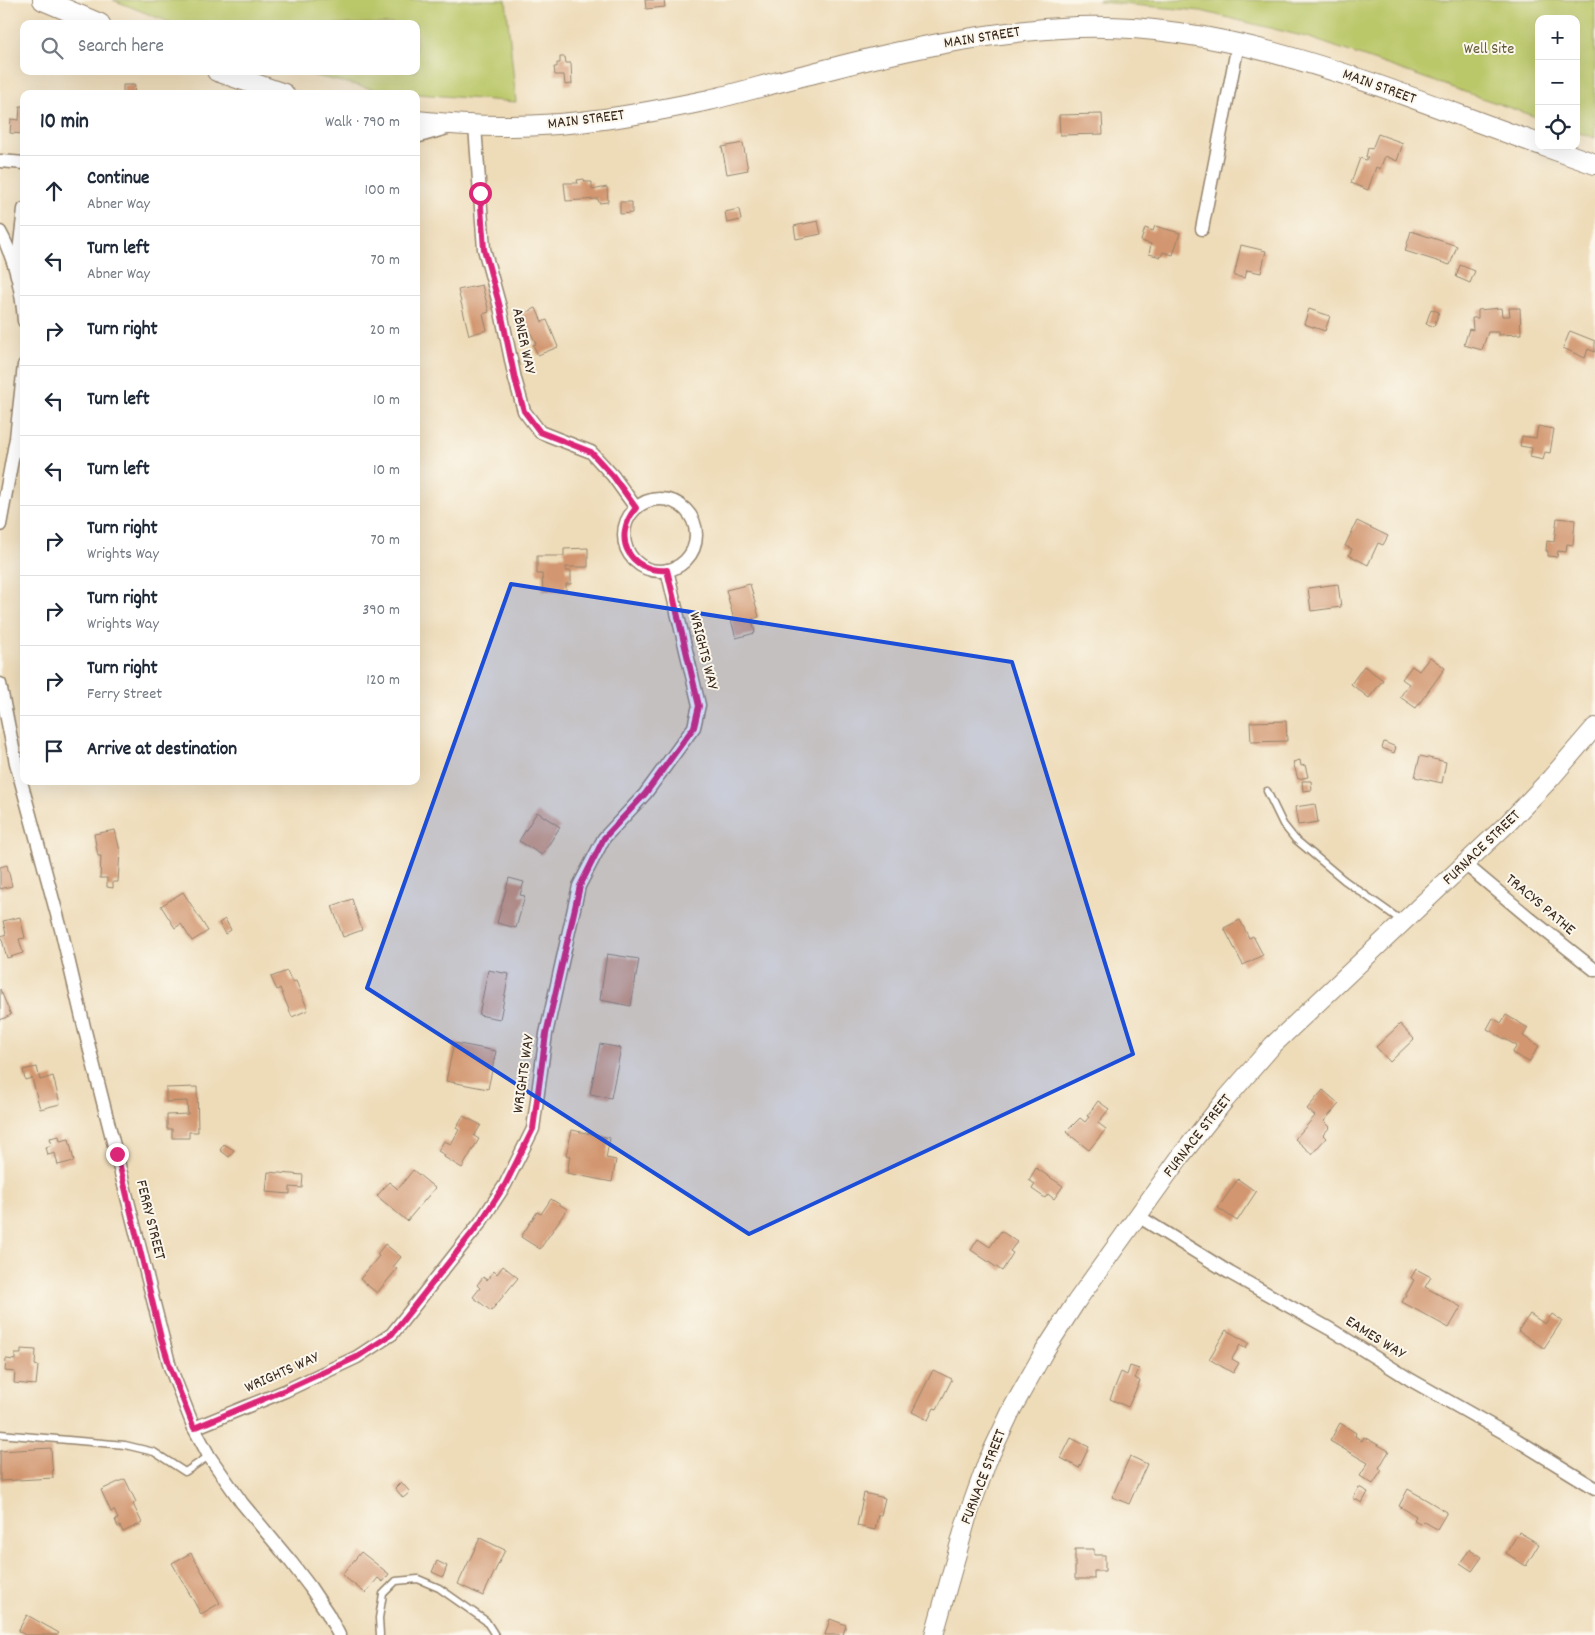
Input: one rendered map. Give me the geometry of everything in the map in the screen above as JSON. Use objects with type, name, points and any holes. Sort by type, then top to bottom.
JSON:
[{"type":"main road","points":[[43,0],[90,20]]},
{"type":"main road","name":"MAIN STREET","points":[[420,121],[466,125],[538,125],[638,113],[710,99],[878,58],[975,38],[1016,32],[1080,27],[1117,27],[1164,32],[1238,44],[1339,72],[1535,143]]},
{"type":"main road","points":[[229,75],[272,90]]},
{"type":"main road","points":[[1555,150],[1595,164]]},
{"type":"main road","name":"FURNACE STREET","points":[[934,1635],[964,1526],[987,1462],[999,1435],[1028,1379],[1059,1327],[1102,1264],[1196,1135],[1249,1072],[1301,1018],[1531,801],[1595,727]]},
{"type":"street","points":[[1202,229],[1238,44]]},
{"type":"street","points":[[420,137],[466,125]]},
{"type":"street","name":"ABNER WAY","points":[[466,125],[484,249],[500,307],[515,379],[524,411],[540,432],[591,452],[613,476],[636,508]]},
{"type":"street","points":[[0,161],[20,163]]},
{"type":"street","points":[[0,232],[17,275],[20,290]]},
{"type":"street","points":[[17,275],[20,247]]},
{"type":"street","points":[[0,525],[16,438],[20,402]]},
{"type":"street","points":[[653,500],[671,501],[687,511],[695,528],[696,537],[690,555],[676,567],[667,570],[658,571],[640,565],[628,551],[624,533],[630,515],[636,508],[653,500]]},
{"type":"street","name":"WRIGHTS WAY","points":[[194,1428],[285,1390],[357,1357],[392,1334],[480,1223],[505,1185],[533,1129],[546,1034],[580,886],[604,838],[645,794],[694,727],[699,706],[667,570]]},
{"type":"street","name":"FERRY STREET","points":[[0,684],[20,778]]},
{"type":"street","name":"FERRY STREET","points":[[22,785],[62,933],[161,1338],[170,1367],[194,1428],[210,1456],[242,1503],[292,1562],[328,1614],[339,1635]]},
{"type":"street","name":"TRACYS PATHE","points":[[1465,864],[1595,970]]},
{"type":"street","name":"EAMES WAY","points":[[1138,1216],[1230,1273],[1330,1329],[1411,1380],[1517,1440],[1595,1488]]},
{"type":"lane","points":[[1267,790],[1282,824],[1294,839],[1344,880],[1404,922]]},
{"type":"lane","points":[[0,1434],[125,1445],[154,1452],[185,1472],[210,1456]]},
{"type":"lane","points":[[380,1635],[379,1618],[383,1594],[396,1582],[418,1578],[439,1588],[486,1621],[495,1635]]},
{"type":"highlighted area","points":[[511,584],[1012,662],[1133,1054],[749,1234],[367,988]]},
{"type":"green space","points":[[113,0],[506,0],[516,102],[420,94],[420,90],[378,90],[312,75],[420,75],[420,20],[164,20]]},
{"type":"green space","name":"Well Site","points":[[1099,0],[1595,0],[1595,138],[1580,133],[1580,15],[1535,15],[1535,117],[1310,38],[1201,11],[1099,2]]},
{"type":"building","points":[[645,0],[664,0],[665,7],[646,9]]},
{"type":"building","points":[[560,57],[565,57],[566,63],[571,63],[572,84],[565,85],[564,75],[555,75],[554,67],[557,67],[557,63],[560,63]]},
{"type":"building","points":[[123,85],[135,85],[134,90],[123,90]]},
{"type":"building","points":[[20,106],[20,134],[10,133],[11,119],[19,120]]},
{"type":"building","points":[[1102,114],[1103,134],[1060,135],[1059,115]]},
{"type":"building","points":[[1378,134],[1403,143],[1397,161],[1385,156],[1380,169],[1376,167],[1368,190],[1351,183],[1360,158],[1366,160],[1368,148],[1372,149]]},
{"type":"building","points":[[743,143],[748,170],[727,174],[722,147]]},
{"type":"building","points":[[584,179],[585,182],[592,182],[592,190],[607,187],[608,202],[599,203],[598,199],[566,201],[564,183],[578,183],[577,180]]},
{"type":"building","points":[[620,202],[632,202],[632,213],[620,214]]},
{"type":"building","points":[[739,209],[741,220],[727,223],[725,212]]},
{"type":"building","points":[[818,221],[821,234],[796,239],[794,226]]},
{"type":"building","points":[[1155,226],[1180,233],[1173,255],[1163,252],[1161,257],[1149,254],[1151,244],[1141,241],[1145,228],[1153,231]]},
{"type":"building","points":[[1411,231],[1457,246],[1450,265],[1405,251]]},
{"type":"building","points":[[1241,245],[1266,251],[1261,273],[1247,270],[1245,278],[1234,276]]},
{"type":"building","points":[[1460,265],[1475,271],[1470,283],[1456,277]]},
{"type":"building","points":[[482,285],[489,312],[483,314],[487,330],[469,335],[458,290]]},
{"type":"building","points":[[536,308],[542,322],[547,320],[558,347],[538,355],[533,345],[536,344],[530,331],[526,333],[519,316]]},
{"type":"building","points":[[1501,308],[1502,316],[1510,316],[1509,308],[1520,308],[1521,334],[1498,335],[1498,332],[1488,332],[1482,350],[1464,345],[1469,329],[1473,330],[1472,318],[1478,318],[1478,310]]},
{"type":"building","points":[[1309,309],[1330,316],[1325,331],[1304,324]]},
{"type":"building","points":[[1431,309],[1439,312],[1434,326],[1426,324]]},
{"type":"building","points":[[1570,331],[1595,341],[1595,352],[1588,349],[1585,358],[1563,348]]},
{"type":"building","points":[[1538,426],[1554,429],[1550,453],[1545,452],[1543,460],[1530,457],[1532,448],[1520,446],[1522,436],[1536,438]]},
{"type":"building","points":[[1557,518],[1575,520],[1573,545],[1567,544],[1566,552],[1558,551],[1557,557],[1548,556],[1548,551],[1546,551],[1547,541],[1554,542]]},
{"type":"building","points":[[1357,521],[1388,536],[1383,545],[1378,543],[1368,565],[1349,555],[1352,549],[1345,546]]},
{"type":"building","points":[[588,548],[588,567],[566,567],[566,571],[571,571],[571,584],[566,584],[566,591],[543,591],[542,574],[537,574],[537,556],[564,556],[564,549]]},
{"type":"building","points":[[750,584],[759,617],[752,619],[755,633],[736,638],[731,620],[734,620],[726,590]]},
{"type":"building","points":[[1338,584],[1341,607],[1311,611],[1308,588]]},
{"type":"building","points":[[1430,657],[1445,668],[1416,708],[1400,697],[1409,684],[1402,679],[1412,666],[1419,671]]},
{"type":"building","points":[[1364,666],[1383,680],[1369,698],[1351,684]]},
{"type":"building","points":[[1286,721],[1287,741],[1251,742],[1250,722]]},
{"type":"building","points":[[1384,742],[1396,747],[1394,753],[1382,748]]},
{"type":"building","points":[[1420,756],[1446,762],[1442,783],[1415,777]]},
{"type":"building","points":[[1300,760],[1301,766],[1305,765],[1308,777],[1298,779],[1293,762]]},
{"type":"building","points":[[1302,781],[1311,781],[1312,790],[1303,791]]},
{"type":"building","points":[[1315,804],[1318,822],[1298,825],[1295,807]]},
{"type":"building","points":[[537,812],[560,827],[542,855],[519,841]]},
{"type":"building","points":[[115,830],[120,851],[118,882],[113,882],[113,888],[107,887],[107,878],[100,878],[101,856],[98,856],[94,834]]},
{"type":"building","points":[[7,865],[12,886],[0,889],[0,867]]},
{"type":"building","points":[[509,878],[524,882],[520,895],[525,896],[516,928],[497,923]]},
{"type":"building","points":[[183,892],[208,931],[192,941],[181,924],[175,928],[161,906]]},
{"type":"building","points":[[352,899],[362,930],[343,937],[332,906]]},
{"type":"building","points":[[20,917],[25,938],[19,939],[23,953],[7,958],[1,936],[6,934],[3,921]]},
{"type":"building","points":[[225,919],[231,930],[225,934],[219,923]]},
{"type":"building","points":[[1240,920],[1249,938],[1253,936],[1263,955],[1243,965],[1224,928]]},
{"type":"building","points":[[607,954],[639,959],[631,1006],[600,1000]]},
{"type":"building","points":[[488,970],[509,974],[500,1019],[479,1015]]},
{"type":"building","points":[[287,971],[292,982],[296,981],[308,1010],[292,1017],[280,988],[277,990],[271,977]]},
{"type":"building","points":[[0,989],[11,1015],[0,1020]]},
{"type":"building","points":[[1506,1015],[1528,1028],[1523,1036],[1539,1046],[1529,1062],[1512,1053],[1517,1046],[1487,1029],[1493,1018],[1501,1023]]},
{"type":"building","points":[[1400,1024],[1414,1039],[1390,1062],[1376,1047]]},
{"type":"building","points":[[454,1043],[496,1051],[488,1089],[446,1081]]},
{"type":"building","points":[[600,1044],[621,1048],[611,1098],[590,1094]]},
{"type":"building","points":[[37,1067],[40,1080],[53,1076],[60,1104],[40,1109],[32,1078],[25,1080],[23,1070]]},
{"type":"building","points":[[197,1087],[198,1132],[189,1132],[189,1138],[172,1138],[172,1129],[167,1129],[167,1115],[188,1114],[187,1101],[166,1102],[166,1088]]},
{"type":"building","points":[[1323,1090],[1339,1104],[1324,1121],[1330,1127],[1323,1135],[1326,1138],[1312,1154],[1295,1139],[1315,1116],[1307,1109]]},
{"type":"building","points":[[1098,1101],[1109,1109],[1098,1123],[1106,1129],[1089,1150],[1066,1132],[1080,1118],[1085,1122]]},
{"type":"building","points":[[463,1116],[481,1125],[474,1136],[479,1139],[462,1168],[438,1151],[444,1141],[451,1144],[459,1130],[456,1128]]},
{"type":"building","points":[[572,1130],[610,1138],[606,1158],[616,1160],[612,1182],[567,1173],[570,1156],[566,1155]]},
{"type":"building","points":[[59,1136],[60,1141],[69,1139],[74,1161],[58,1165],[55,1153],[48,1155],[46,1147],[52,1145],[50,1138]]},
{"type":"building","points":[[224,1144],[234,1150],[229,1157],[220,1150]]},
{"type":"building","points":[[1036,1168],[1063,1186],[1054,1199],[1048,1194],[1045,1198],[1032,1189],[1035,1184],[1029,1180]]},
{"type":"building","points":[[413,1170],[435,1188],[407,1221],[377,1196],[389,1182],[398,1189]]},
{"type":"building","points":[[268,1172],[303,1175],[302,1188],[290,1187],[290,1194],[266,1192]]},
{"type":"building","points":[[1238,1179],[1256,1192],[1237,1221],[1218,1208]]},
{"type":"building","points":[[551,1199],[567,1209],[540,1249],[521,1237],[537,1212],[541,1214]]},
{"type":"building","points":[[1001,1231],[1017,1242],[1010,1251],[1013,1253],[1002,1271],[971,1250],[978,1239],[990,1247]]},
{"type":"building","points":[[385,1244],[401,1257],[393,1267],[397,1269],[377,1293],[360,1279],[379,1256],[377,1254]]},
{"type":"building","points":[[503,1266],[518,1278],[491,1311],[473,1297],[480,1288],[477,1285],[483,1277],[487,1280],[494,1271],[497,1274]]},
{"type":"building","points":[[1416,1269],[1431,1277],[1425,1287],[1461,1307],[1449,1328],[1402,1302],[1414,1280],[1411,1278]]},
{"type":"building","points":[[1530,1314],[1545,1324],[1552,1314],[1562,1321],[1544,1348],[1518,1331]]},
{"type":"building","points":[[1226,1330],[1249,1343],[1245,1348],[1240,1345],[1232,1359],[1239,1363],[1233,1373],[1209,1359]]},
{"type":"building","points":[[21,1349],[36,1350],[35,1365],[38,1366],[36,1385],[14,1383],[15,1372],[5,1371],[6,1359],[15,1360],[15,1354],[21,1354]]},
{"type":"building","points":[[1130,1366],[1139,1369],[1135,1378],[1140,1381],[1128,1407],[1110,1399],[1121,1372],[1127,1375]]},
{"type":"building","points":[[933,1370],[952,1379],[937,1409],[934,1408],[928,1420],[912,1412]]},
{"type":"building","points":[[1340,1423],[1356,1433],[1355,1436],[1362,1441],[1364,1437],[1389,1451],[1379,1468],[1382,1470],[1373,1484],[1360,1476],[1368,1463],[1330,1441]]},
{"type":"building","points":[[1071,1438],[1089,1447],[1079,1468],[1061,1458]]},
{"type":"building","points":[[51,1448],[53,1478],[0,1481],[0,1451]]},
{"type":"building","points":[[1130,1456],[1147,1464],[1129,1504],[1112,1497]]},
{"type":"building","points":[[125,1479],[136,1502],[133,1504],[142,1523],[123,1532],[115,1520],[118,1519],[114,1510],[111,1512],[101,1490]]},
{"type":"building","points":[[401,1482],[410,1492],[403,1498],[395,1488]]},
{"type":"building","points":[[1359,1487],[1368,1492],[1362,1503],[1353,1498]]},
{"type":"building","points":[[1408,1489],[1447,1512],[1437,1529],[1423,1521],[1422,1524],[1414,1520],[1416,1516],[1399,1506]]},
{"type":"building","points":[[864,1493],[885,1498],[881,1515],[878,1515],[875,1530],[857,1526]]},
{"type":"building","points":[[1519,1532],[1539,1544],[1526,1566],[1506,1553]]},
{"type":"building","points":[[480,1538],[505,1550],[483,1596],[458,1584]]},
{"type":"building","points":[[1075,1549],[1094,1549],[1094,1555],[1105,1555],[1105,1571],[1094,1571],[1094,1579],[1075,1579]]},
{"type":"building","points":[[1470,1549],[1482,1557],[1472,1571],[1460,1563]]},
{"type":"building","points":[[361,1552],[389,1574],[383,1582],[378,1578],[365,1593],[342,1575]]},
{"type":"building","points":[[191,1553],[220,1603],[201,1614],[172,1563]]},
{"type":"building","points":[[437,1561],[447,1566],[443,1577],[432,1572]]},
{"type":"building","points":[[27,1615],[59,1633],[57,1635],[25,1635],[18,1631]]},
{"type":"building","points":[[830,1619],[846,1625],[843,1635],[825,1635]]},
{"type":"route","points":[[117,1154],[161,1338],[181,1398],[194,1428],[285,1390],[357,1357],[392,1334],[480,1223],[505,1185],[533,1129],[546,1034],[580,886],[604,838],[645,794],[694,727],[699,706],[667,570],[658,571],[640,565],[628,551],[625,542],[626,524],[636,508],[613,476],[591,452],[540,432],[524,411],[515,379],[500,307],[484,249],[480,193]]}]
